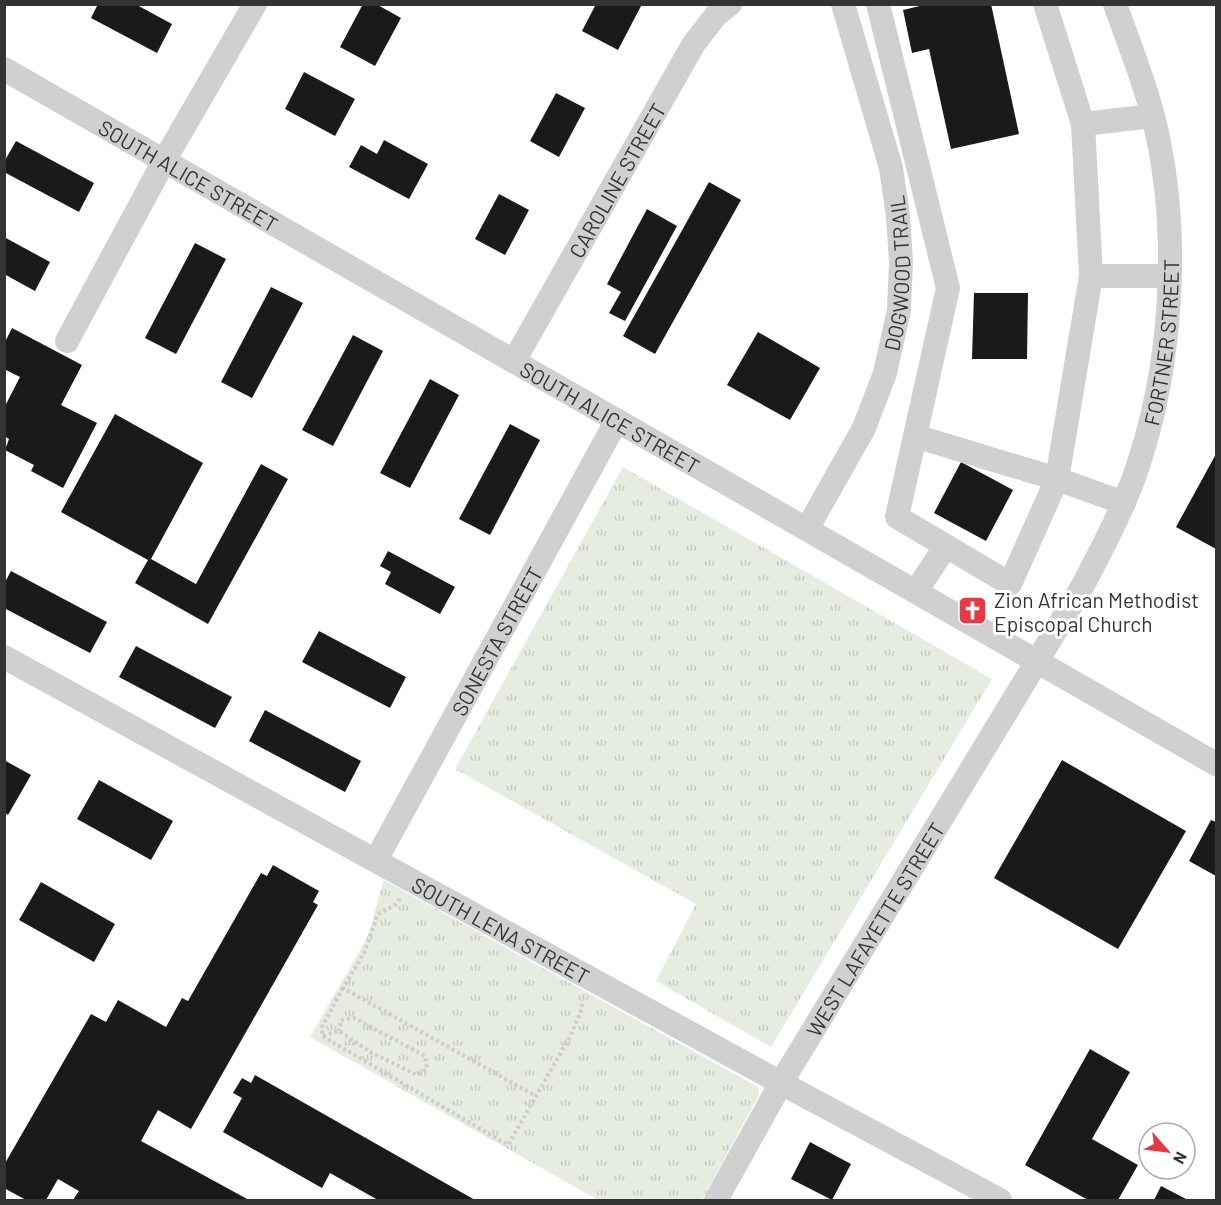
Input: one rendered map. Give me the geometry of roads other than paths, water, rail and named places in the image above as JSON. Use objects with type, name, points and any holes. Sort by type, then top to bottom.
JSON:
[{"type":"street","points":[[67,341],[164,161],[255,4]]},
{"type":"street","name":"CAROLINE STREET","points":[[514,361],[693,45],[716,15],[730,4]]},
{"type":"street","name":"DOGWOOD TRAIL","points":[[807,529],[864,428],[885,373],[899,310],[901,262],[898,216],[891,168],[843,4]]},
{"type":"street","points":[[878,4],[948,288],[897,517],[1010,584],[1057,479],[1091,276],[1083,124],[1046,4]]},
{"type":"street","name":"FORTNER STREET","points":[[1038,662],[1083,586],[1124,503],[1150,423],[1161,365],[1167,315],[1168,209],[1162,163],[1153,116],[1115,4]]},
{"type":"street","name":"SOUTH ALICE STREET","points":[[4,69],[1216,764]]},
{"type":"street","points":[[1083,124],[1153,116]]},
{"type":"street","points":[[1091,276],[1168,276]]},
{"type":"street","name":"SONESTA STREET","points":[[376,860],[617,420]]},
{"type":"street","points":[[915,435],[1057,479],[1124,503]]},
{"type":"street","points":[[916,591],[946,546]]},
{"type":"street","name":"SOUTH LENA STREET","points":[[4,657],[781,1083],[1000,1200]]},
{"type":"street","name":"WEST LAFAYETTE STREET","points":[[716,1200],[781,1083],[1038,662]]},
{"type":"place","name":"Zion African Methodist Episcopal Church","points":[[973,611]]}]
